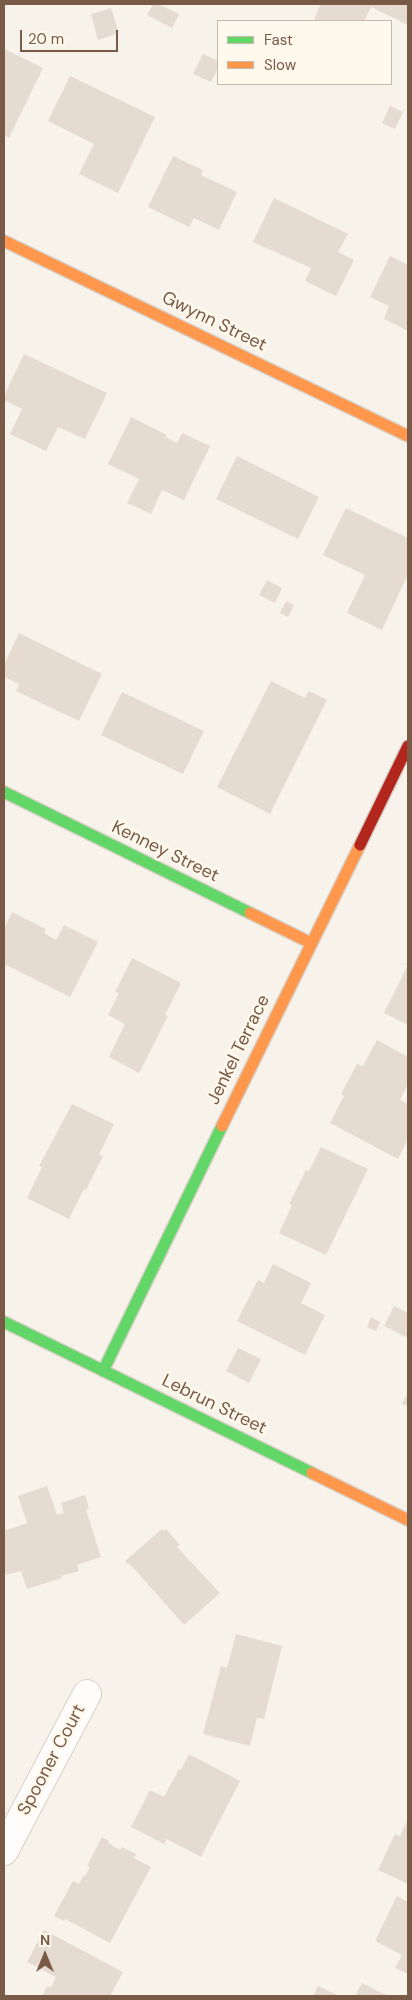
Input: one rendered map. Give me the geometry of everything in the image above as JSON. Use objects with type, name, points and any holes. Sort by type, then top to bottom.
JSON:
[{"type":"street","name":"Gwynn Street","points":[[4,241],[408,436]]},
{"type":"street","name":"Jenkel Terrace","points":[[103,1371],[408,746]]},
{"type":"street","name":"Kenney Street","points":[[4,792],[311,943]]},
{"type":"street","name":"Lebrun Street","points":[[4,1322],[408,1520]]},
{"type":"street","name":"Spooner Court","points":[[4,1852],[87,1694]]},
{"type":"building","points":[[153,4],[158,4],[179,14],[172,28],[147,15]]},
{"type":"building","points":[[321,4],[408,4],[408,25],[371,7],[364,20],[314,19]]},
{"type":"building","points":[[111,8],[119,33],[98,40],[91,14]]},
{"type":"building","points":[[4,49],[43,68],[9,138],[4,135]]},
{"type":"building","points":[[203,54],[217,61],[217,70],[211,82],[193,74]]},
{"type":"building","points":[[70,76],[155,117],[118,193],[79,174],[94,144],[48,121]]},
{"type":"building","points":[[390,106],[403,112],[395,129],[382,123]]},
{"type":"building","points":[[173,156],[203,170],[201,175],[237,192],[219,230],[194,218],[189,227],[148,207]]},
{"type":"building","points":[[274,198],[348,234],[338,252],[354,260],[336,296],[305,281],[311,268],[253,242]]},
{"type":"building","points":[[390,256],[408,265],[408,331],[384,319],[389,306],[370,297]]},
{"type":"building","points":[[24,354],[107,393],[85,439],[58,427],[46,451],[10,434],[22,409],[4,400],[4,396]]},
{"type":"building","points":[[131,417],[167,435],[165,437],[177,443],[182,433],[210,446],[184,500],[162,490],[151,514],[127,503],[139,479],[108,464]]},
{"type":"building","points":[[237,456],[319,497],[298,539],[216,499]]},
{"type":"building","points":[[346,508],[408,538],[408,574],[382,630],[347,613],[365,575],[323,555]]},
{"type":"building","points":[[267,580],[282,588],[275,603],[259,595]]},
{"type":"building","points":[[286,601],[294,605],[288,617],[280,613]]},
{"type":"building","points":[[19,633],[102,674],[79,721],[16,691],[19,684],[4,677],[4,665]]},
{"type":"building","points":[[271,681],[305,698],[309,691],[327,700],[270,814],[217,787]]},
{"type":"building","points":[[122,692],[204,731],[183,774],[101,735]]},
{"type":"building","points":[[12,912],[46,929],[44,933],[56,940],[64,925],[98,942],[70,997],[4,964],[4,929]]},
{"type":"building","points":[[132,958],[181,983],[165,1015],[168,1016],[139,1073],[109,1057],[125,1024],[108,1015],[119,993],[115,992]]},
{"type":"building","points":[[408,965],[408,1025],[384,1013]]},
{"type":"building","points":[[377,1040],[408,1057],[408,1084],[400,1100],[408,1104],[408,1139],[398,1159],[330,1123],[344,1096],[341,1094],[357,1064],[363,1066]]},
{"type":"building","points":[[72,1104],[114,1124],[99,1155],[103,1156],[69,1219],[27,1198],[42,1167],[39,1166]]},
{"type":"building","points":[[321,1147],[368,1169],[326,1255],[279,1233],[292,1205],[289,1204],[306,1170],[309,1171]]},
{"type":"building","points":[[273,1264],[311,1283],[301,1303],[325,1315],[305,1355],[237,1321],[258,1280],[264,1283]]},
{"type":"building","points":[[394,1306],[408,1313],[408,1332],[406,1337],[384,1326]]},
{"type":"building","points":[[371,1317],[380,1322],[376,1331],[367,1327]]},
{"type":"building","points":[[238,1348],[261,1359],[249,1383],[226,1371]]},
{"type":"building","points":[[408,1392],[408,1406],[402,1404]]},
{"type":"building","points":[[47,1486],[57,1515],[64,1513],[61,1503],[85,1495],[89,1509],[86,1510],[101,1557],[77,1565],[79,1571],[27,1589],[21,1571],[5,1575],[4,1531],[27,1523],[18,1496]]},
{"type":"building","points":[[162,1529],[163,1531],[166,1529],[180,1545],[177,1547],[220,1593],[184,1625],[129,1563],[125,1561]]},
{"type":"building","points":[[236,1634],[282,1646],[264,1719],[257,1718],[250,1746],[203,1734],[221,1666],[227,1668]]},
{"type":"building","points":[[189,1754],[240,1781],[201,1857],[167,1839],[164,1844],[131,1827],[150,1790],[164,1797]]},
{"type":"building","points":[[408,1819],[408,1884],[378,1870],[395,1834],[400,1836]]},
{"type":"building","points":[[102,1837],[120,1850],[122,1847],[136,1854],[134,1858],[151,1867],[110,1943],[65,1919],[64,1921],[54,1916],[73,1881],[79,1884],[85,1876],[90,1867],[87,1866]]},
{"type":"building","points":[[397,1896],[408,1902],[408,1974],[395,1968],[402,1955],[375,1941]]},
{"type":"building","points":[[44,1930],[123,1972],[110,1996],[42,1996],[47,1986],[51,1987],[56,1977],[27,1962]]},
{"type":"building","points":[[362,1983],[388,1996],[355,1996]]},
{"type":"building","points":[[318,1986],[339,1996],[313,1996]]},
{"type":"traffic: fast","points":[[4,792],[250,913]]},
{"type":"traffic: fast","points":[[103,1371],[222,1126]]},
{"type":"traffic: fast","points":[[4,1322],[312,1473]]},
{"type":"traffic: slow","points":[[4,241],[408,436]]},
{"type":"traffic: slow","points":[[222,1126],[360,845]]},
{"type":"traffic: slow","points":[[250,913],[311,943]]},
{"type":"traffic: slow","points":[[312,1473],[408,1520]]},
{"type":"traffic: jam","points":[[360,845],[408,746]]}]
